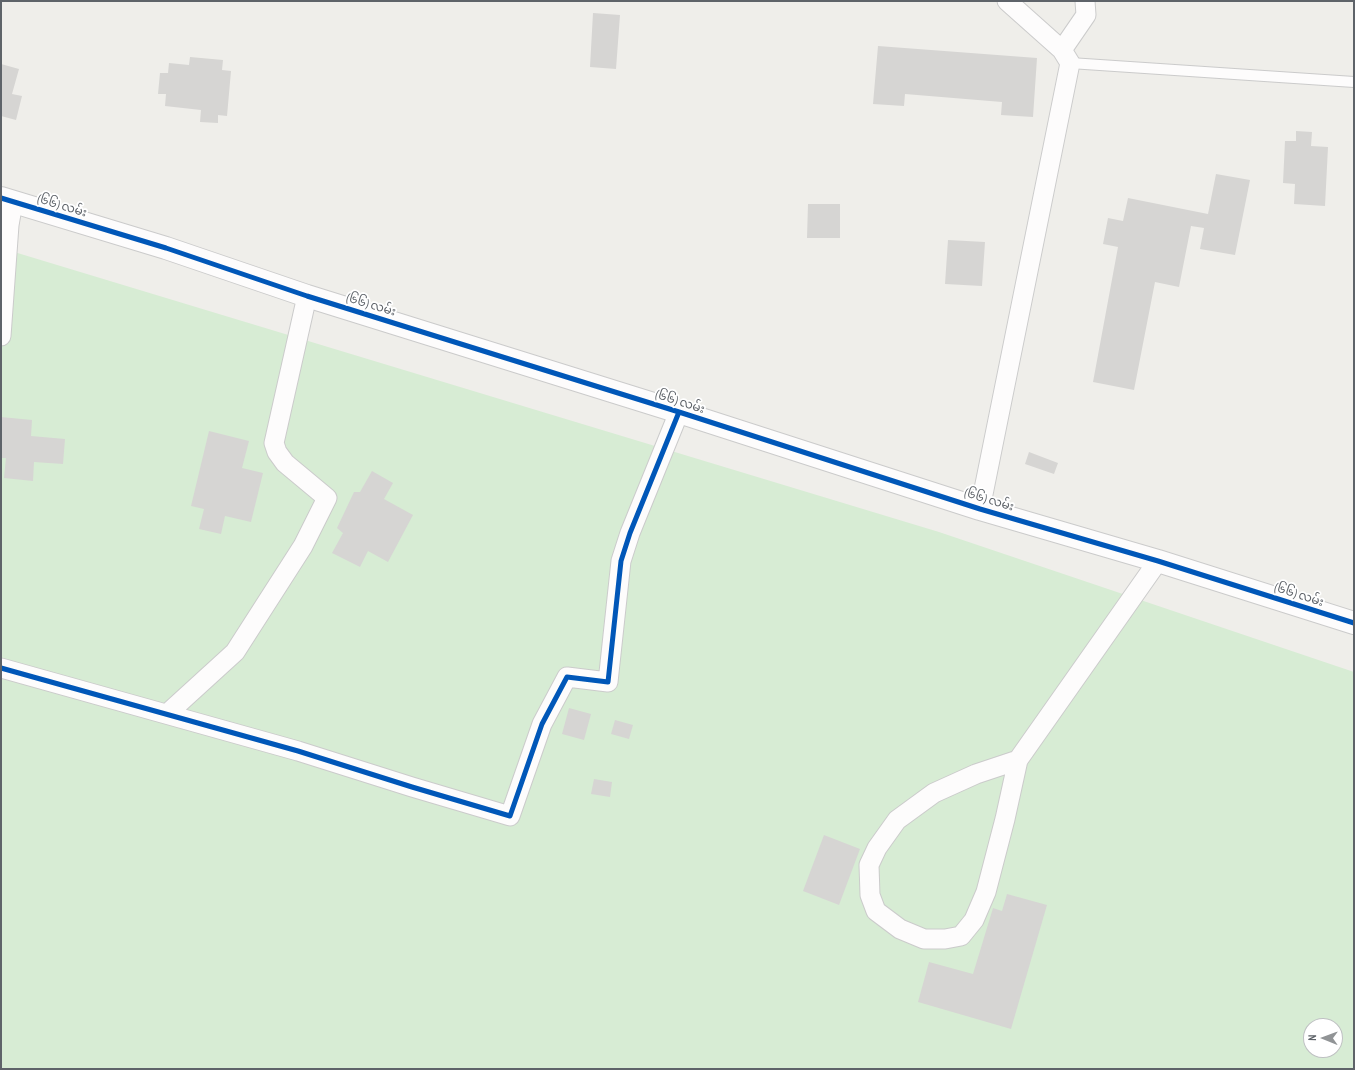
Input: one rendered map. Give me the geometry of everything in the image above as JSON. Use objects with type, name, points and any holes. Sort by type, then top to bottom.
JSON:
[{"type":"street","points":[[1006,1],[1066,56]]},
{"type":"street","points":[[980,509],[1066,56],[1086,15],[1085,1]]},
{"type":"street","points":[[1,336],[9,225],[7,200]]},
{"type":"street","name":"(၆၆) လမ်း","points":[[7,200],[166,248],[307,296],[679,412],[980,509],[1158,561],[1354,623]]},
{"type":"street","points":[[167,714],[235,652],[303,546],[327,498],[285,462],[274,443],[307,296]]},
{"type":"street","points":[[1,668],[298,751],[510,816],[542,724],[567,677],[608,682],[621,561],[630,533],[679,412]]},
{"type":"street","points":[[1018,760],[976,774],[934,793],[897,820],[877,848],[869,865],[870,895],[876,911],[900,929],[924,939],[945,939],[961,936],[974,920],[986,892],[1005,819],[1018,760],[1158,561]]},
{"type":"lane","points":[[1066,56],[1354,82]]},
{"type":"green space","points":[[1,248],[939,532],[1354,672],[1354,1069],[1,1069]]},
{"type":"building","points":[[593,13],[620,15],[616,69],[590,67]]},
{"type":"building","points":[[878,46],[1037,58],[1033,117],[1001,115],[1002,102],[905,94],[904,106],[873,104]]},
{"type":"building","points":[[190,57],[223,60],[222,70],[231,71],[227,116],[218,115],[218,123],[200,122],[201,110],[165,106],[166,94],[158,94],[160,73],[168,73],[169,63],[189,65]]},
{"type":"building","points":[[1,64],[19,69],[12,94],[22,96],[16,120],[1,116]]},
{"type":"building","points":[[1296,131],[1312,132],[1311,146],[1328,147],[1325,206],[1294,204],[1295,184],[1283,183],[1285,141],[1296,141]]},
{"type":"building","points":[[1216,174],[1250,180],[1235,255],[1200,249],[1204,228],[1191,226],[1179,287],[1155,282],[1134,390],[1093,382],[1118,247],[1103,244],[1108,218],[1123,221],[1128,198],[1208,214]]},
{"type":"building","points":[[808,204],[840,204],[840,238],[807,238]]},
{"type":"building","points":[[948,240],[985,242],[982,286],[945,284]]},
{"type":"building","points":[[1,417],[32,420],[31,436],[65,439],[63,464],[34,462],[33,481],[4,478],[6,458],[1,458]]},
{"type":"building","points":[[209,431],[249,441],[242,468],[263,473],[251,522],[225,516],[221,534],[199,529],[204,509],[191,506]]},
{"type":"building","points":[[1029,452],[1058,463],[1054,474],[1025,464]]},
{"type":"building","points":[[372,471],[393,483],[384,499],[413,515],[388,562],[368,551],[360,567],[332,553],[343,533],[337,528],[354,492],[360,492]]},
{"type":"building","points":[[569,708],[591,714],[584,740],[562,734]]},
{"type":"building","points":[[615,720],[633,725],[629,739],[611,734]]},
{"type":"building","points":[[594,779],[612,782],[610,797],[591,794]]},
{"type":"building","points":[[824,835],[860,849],[839,905],[803,891]]},
{"type":"building","points":[[1007,894],[1047,905],[1011,1029],[918,1002],[929,962],[973,974],[993,908],[1002,911]]},
{"type":"cycle path","points":[[1,198],[166,248],[307,296],[679,412],[980,509],[1158,561],[1354,623]]},
{"type":"cycle path","points":[[1,668],[298,751],[510,816],[542,724],[567,677],[608,682],[621,561],[630,533],[679,412]]}]
